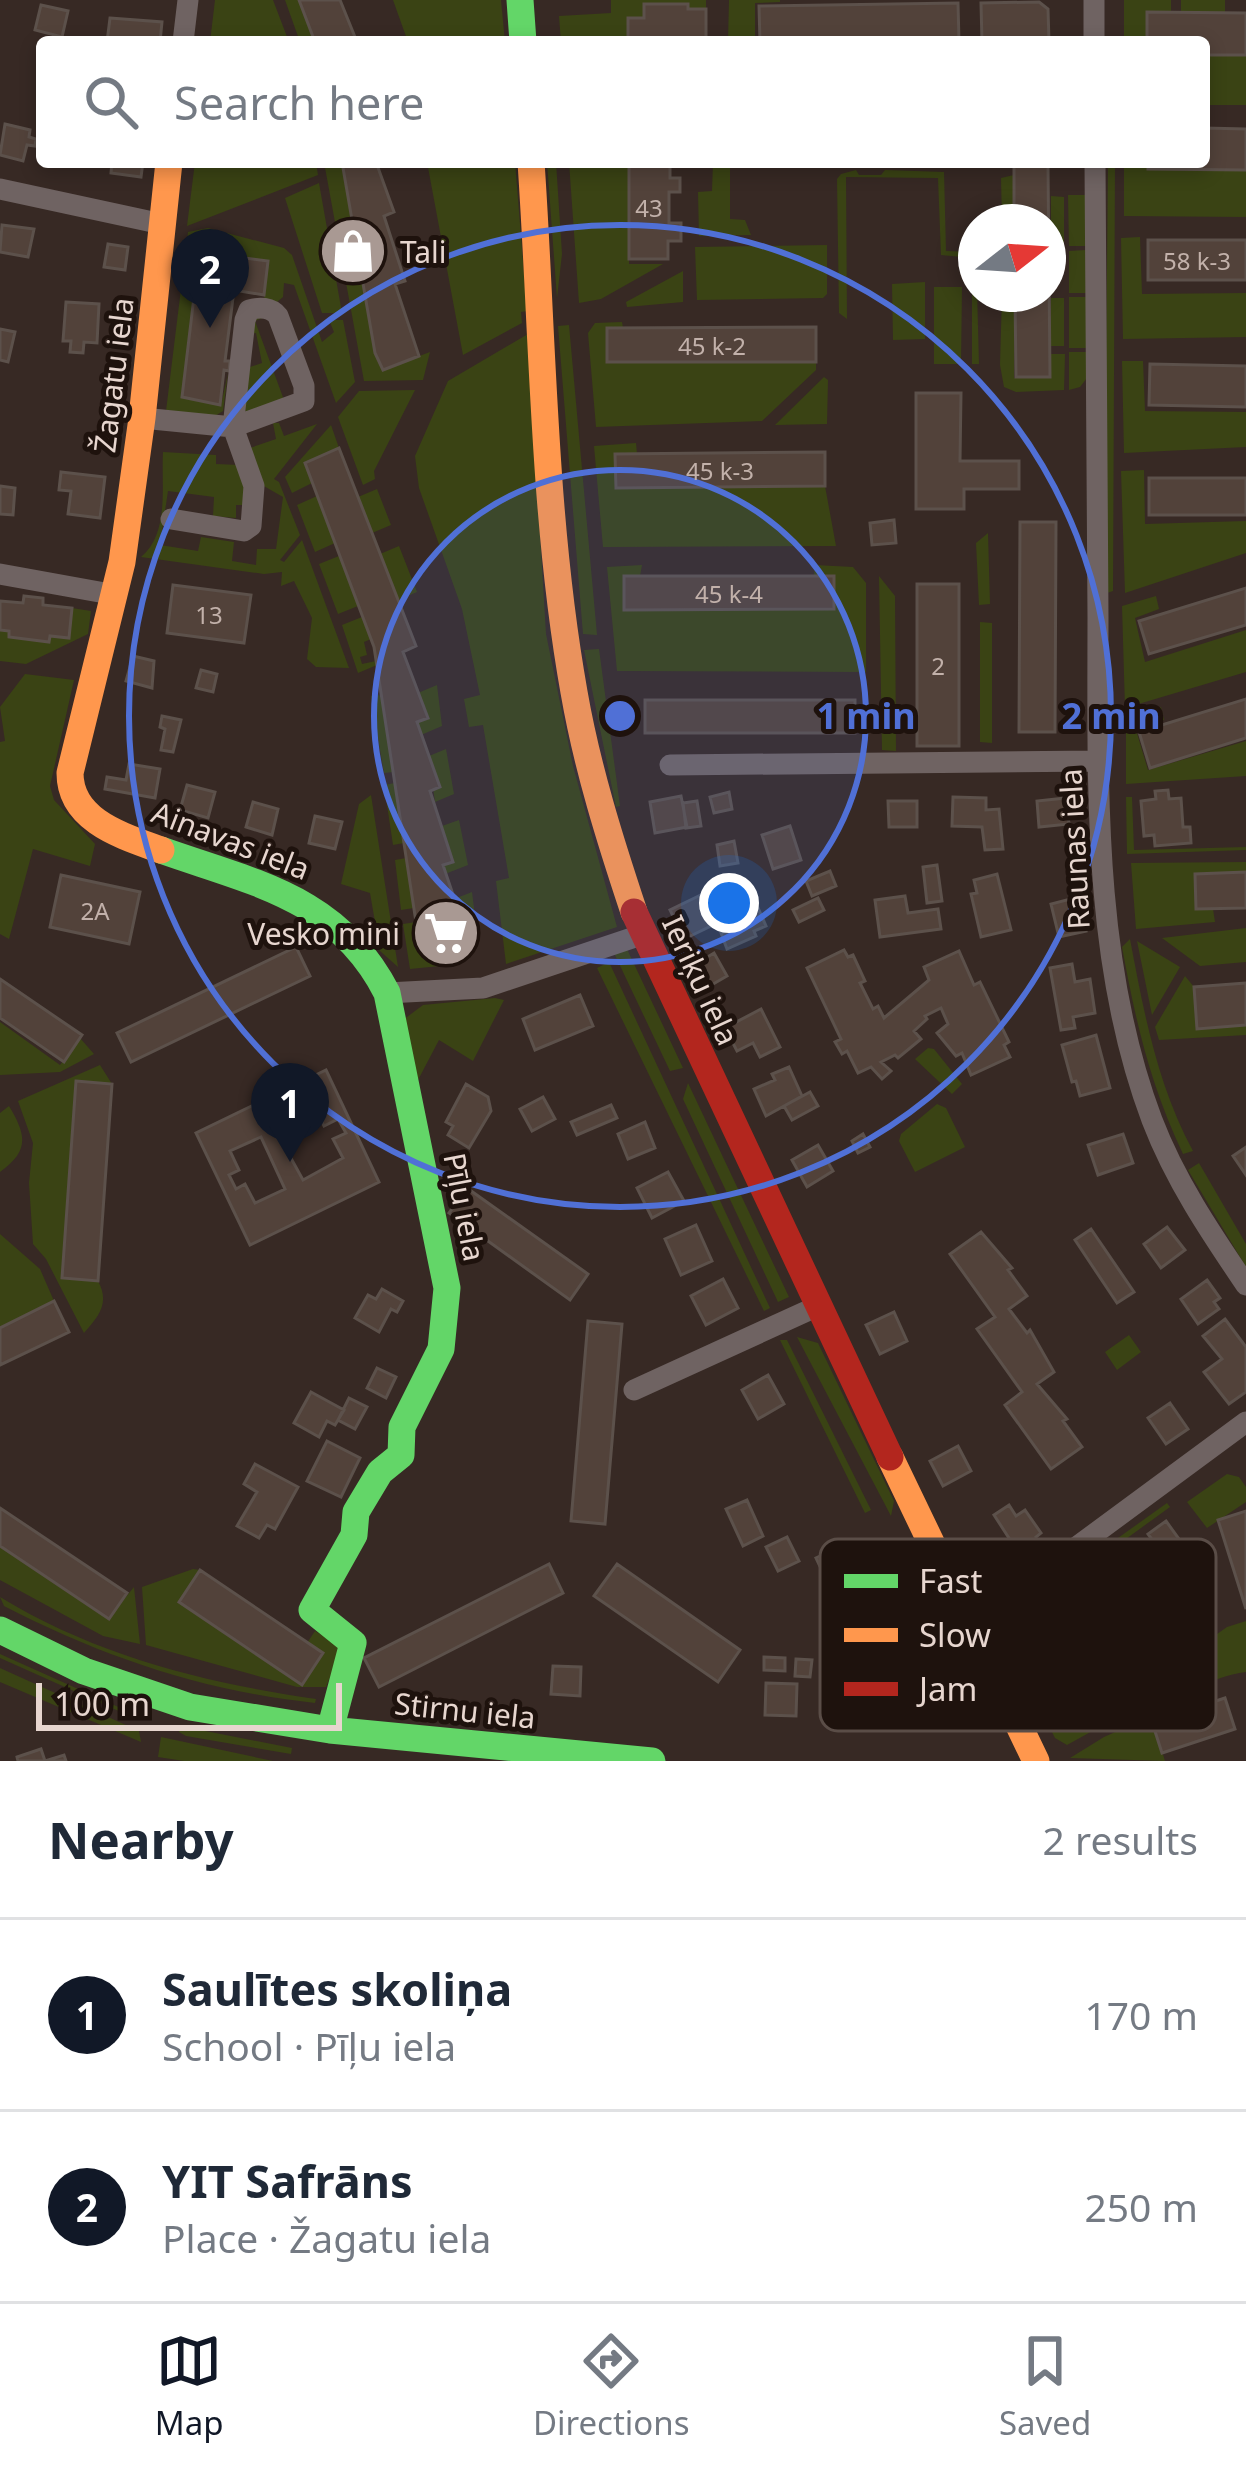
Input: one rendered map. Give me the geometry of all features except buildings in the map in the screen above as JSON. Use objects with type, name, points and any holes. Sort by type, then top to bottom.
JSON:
[{"type":"street","points":[[184,36],[188,0]]},
{"type":"street","points":[[520,0],[523,36]]},
{"type":"street","points":[[1094,0],[1094,36]]},
{"type":"street","name":"Žagatu iela","points":[[70,773],[116,595],[142,418],[169,168]]},
{"type":"street","name":"Ieriķu iela","points":[[531,168],[569,656],[595,790],[641,935],[930,1539]]},
{"type":"street","name":"Raunas iela","points":[[1095,168],[1099,761],[1109,940],[1127,1040],[1151,1118],[1172,1167],[1246,1286]]},
{"type":"street","points":[[0,189],[162,224]]},
{"type":"street","points":[[142,418],[233,428],[304,401],[304,386],[278,316],[271,310],[249,310],[245,320],[233,428],[254,486],[251,526],[244,531],[171,520]]},
{"type":"street","points":[[0,574],[116,595]]},
{"type":"street","points":[[670,765],[1099,761]]},
{"type":"street","name":"Ainavas iela","points":[[70,773],[70,789],[79,805],[111,832],[300,899],[327,916],[373,964],[387,993]]},
{"type":"street","points":[[387,993],[483,988],[641,935]]},
{"type":"street","name":"Pīļu iela","points":[[330,1730],[353,1643],[312,1610],[354,1535],[356,1512],[380,1472],[401,1455],[402,1427],[441,1349],[447,1288],[387,993]]},
{"type":"street","points":[[634,1390],[818,1306]]},
{"type":"street","points":[[1088,1539],[1246,1422]]},
{"type":"street","name":"Stirnu iela","points":[[0,1630],[84,1671],[190,1707],[330,1730],[652,1761]]},
{"type":"street","name":"Ieriķu iela","points":[[1022,1731],[1036,1761]]},
{"type":"green space","points":[[215,0],[273,0],[287,36],[211,36]]},
{"type":"green space","points":[[285,0],[299,0],[313,36],[298,36]]},
{"type":"green space","points":[[393,0],[501,0],[504,36],[406,36]]},
{"type":"green space","points":[[611,0],[706,0],[706,9],[644,4],[644,18],[632,36],[561,36],[559,16],[611,13]]},
{"type":"green space","points":[[729,0],[780,0],[755,3],[755,36],[728,36]]},
{"type":"green space","points":[[1124,0],[1171,0],[1171,12],[1147,12],[1147,36],[1124,36]]},
{"type":"green space","points":[[1181,0],[1225,0],[1225,13],[1181,12]]},
{"type":"green space","points":[[1210,55],[1246,55],[1246,105],[1210,105]]},
{"type":"green space","points":[[194,168],[317,168],[318,175],[187,226]]},
{"type":"green space","points":[[325,168],[343,168],[382,370],[430,352],[423,380],[364,381]]},
{"type":"green space","points":[[428,168],[515,168],[527,311],[521,312],[522,323],[463,355]]},
{"type":"green space","points":[[547,168],[556,168],[562,254],[557,298]]},
{"type":"green space","points":[[569,168],[629,168],[629,264],[663,264],[601,299],[579,303]]},
{"type":"green space","points":[[713,168],[730,168],[730,219],[745,220],[751,235],[699,236],[698,192],[712,191]]},
{"type":"green space","points":[[1108,168],[1115,168],[1113,591],[1104,594]]},
{"type":"green space","points":[[1124,168],[1246,170],[1246,217],[1124,216]]},
{"type":"green space","points":[[856,170],[859,175],[881,175],[885,170],[944,172],[946,251],[958,251],[958,257],[941,255],[938,178],[846,177],[847,319],[839,313],[837,179]]},
{"type":"green space","points":[[1014,175],[1014,204],[1002,204],[1001,178]]},
{"type":"green space","points":[[319,183],[342,313],[322,313],[285,198]]},
{"type":"green space","points":[[1068,195],[1085,195],[1086,246],[1069,246]]},
{"type":"green space","points":[[1051,196],[1064,197],[1064,204],[1051,204]]},
{"type":"green space","points":[[208,228],[284,248],[292,255],[322,342],[334,332],[329,320],[343,320],[355,382],[336,403],[294,285],[284,283],[283,297],[277,302],[264,300],[268,261],[200,247],[182,397],[221,405],[228,373],[223,411],[215,416],[166,411],[188,232]]},
{"type":"green space","points":[[1140,237],[1142,294],[1246,293],[1246,337],[1123,339],[1121,238]]},
{"type":"green space","points":[[827,245],[827,294],[823,298],[697,300],[695,247]]},
{"type":"green space","points":[[1086,250],[1086,293],[1069,293],[1069,251]]},
{"type":"green space","points":[[683,271],[683,302],[627,307],[626,302]]},
{"type":"green space","points":[[925,282],[925,339],[893,340],[892,284]]},
{"type":"green space","points":[[934,287],[958,287],[961,364],[934,364]]},
{"type":"green space","points":[[1069,297],[1086,297],[1086,348],[1069,348]]},
{"type":"green space","points":[[972,312],[978,312],[979,364],[972,364]]},
{"type":"green space","points":[[1001,312],[1015,312],[1014,378],[1050,378],[1051,354],[1065,354],[1064,390],[1016,392],[1004,387]]},
{"type":"green space","points":[[1051,312],[1064,312],[1064,346],[1051,346]]},
{"type":"green space","points":[[270,315],[255,321],[284,400],[245,414],[247,358],[250,367],[262,363],[256,333],[251,334],[251,318]]},
{"type":"green space","points":[[622,322],[623,328],[607,328],[608,362],[816,362],[816,370],[762,421],[596,427],[588,333],[595,323]]},
{"type":"green space","points":[[569,325],[597,635],[583,634],[558,326]]},
{"type":"green space","points":[[528,334],[546,634],[573,766],[617,927],[506,964],[496,881],[509,878],[483,725],[469,727],[464,699],[480,695],[462,609],[419,488],[415,456],[448,381]]},
{"type":"green space","points":[[1069,352],[1087,352],[1087,378],[1080,387],[1069,390]]},
{"type":"green space","points":[[1122,361],[1143,361],[1145,411],[1246,412],[1246,447],[1124,453]]},
{"type":"green space","points":[[824,377],[828,380],[827,424],[775,425]]},
{"type":"green space","points":[[415,390],[374,471],[375,479],[363,485],[338,417],[359,391]]},
{"type":"green space","points":[[273,423],[279,423],[284,436],[317,424],[274,479],[279,482],[300,535],[280,560],[284,562],[302,540],[349,668],[316,667],[307,659],[312,618],[294,581],[281,586],[282,572],[264,574],[141,557],[160,522],[163,452],[216,455],[216,464],[239,465],[245,483],[236,518],[213,516],[214,497],[168,491],[160,545],[198,551],[201,537],[234,542],[232,561],[256,565],[257,549],[276,549],[283,497],[262,485],[250,448],[276,439]]},
{"type":"green space","points":[[331,425],[339,448],[305,463],[312,483],[292,493],[285,477]]},
{"type":"green space","points":[[636,443],[637,454],[615,455],[616,488],[825,486],[836,546],[603,547],[594,446]]},
{"type":"green space","points":[[1144,470],[1145,524],[1246,521],[1246,553],[1125,593],[1121,471]]},
{"type":"green space","points":[[377,489],[391,525],[372,533],[358,497]]},
{"type":"green space","points":[[317,496],[335,543],[315,552],[297,505]]},
{"type":"green space","points":[[988,533],[990,604],[979,605],[976,543]]},
{"type":"green space","points":[[399,546],[417,592],[398,600],[380,554]]},
{"type":"green space","points":[[339,556],[358,606],[338,614],[319,564]]},
{"type":"green space","points":[[642,565],[640,576],[624,576],[625,610],[833,609],[834,576],[814,575],[815,565],[853,567],[866,583],[866,672],[617,671],[607,567]]},
{"type":"green space","points":[[879,576],[895,596],[896,751],[882,750]]},
{"type":"green space","points":[[1156,596],[1159,609],[1135,618],[1145,662],[1246,630],[1246,672],[1125,708],[1122,606]]},
{"type":"green space","points":[[72,608],[91,611],[88,634],[26,664],[0,661],[0,630],[9,631],[9,637],[48,642],[50,636],[69,637]]},
{"type":"green space","points":[[362,617],[371,639],[364,642],[367,655],[360,657],[362,664],[376,661],[377,665],[358,673],[342,625]]},
{"type":"green space","points":[[980,622],[992,623],[992,743],[980,742]]},
{"type":"green space","points":[[599,649],[620,806],[616,807],[584,650]]},
{"type":"green space","points":[[25,674],[74,680],[50,786],[54,800],[95,844],[90,866],[33,849],[9,939],[0,934],[0,742],[5,741],[0,707]]},
{"type":"green space","points":[[437,685],[442,726],[421,735],[418,693]]},
{"type":"green space","points":[[382,695],[393,772],[384,773],[371,696]]},
{"type":"green space","points":[[1161,707],[1164,720],[1136,730],[1148,770],[1246,741],[1246,776],[1126,784],[1126,718]]},
{"type":"green space","points":[[446,749],[454,794],[435,802],[429,756]]},
{"type":"green space","points":[[395,783],[404,843],[393,845],[384,785]]},
{"type":"green space","points":[[371,795],[398,967],[380,951],[370,893],[341,884],[359,804]]},
{"type":"green space","points":[[1126,797],[1132,797],[1134,850],[1246,850],[1127,854]]},
{"type":"green space","points":[[459,820],[468,865],[445,874],[443,865],[453,861],[442,826]]},
{"type":"green space","points":[[406,858],[414,908],[401,910],[395,860]]},
{"type":"green space","points":[[1246,862],[1246,872],[1196,909],[1213,909],[1215,922],[1136,929],[1131,863]]},
{"type":"green space","points":[[472,892],[477,932],[467,936],[454,899]]},
{"type":"green space","points":[[416,922],[427,948],[437,945],[440,955],[448,953],[450,965],[410,969],[403,924]]},
{"type":"green space","points":[[1246,928],[1246,962],[1200,966],[1162,938]]},
{"type":"green space","points":[[1130,939],[1161,1074],[1193,1151],[1183,1154],[1139,1027],[1122,947]]},
{"type":"green space","points":[[1137,941],[1180,967],[1152,1015]]},
{"type":"green space","points":[[627,949],[683,1068],[670,1071],[614,953]]},
{"type":"green space","points":[[609,962],[770,1308],[764,1311],[597,968]]},
{"type":"green space","points":[[1185,976],[1194,987],[1197,1028],[1246,1025],[1246,1035],[1159,1040],[1155,1027]]},
{"type":"green space","points":[[504,1000],[473,1061],[439,1040],[418,1080],[403,1020],[423,1005]]},
{"type":"green space","points":[[0,1022],[60,1065],[80,1038],[94,1054],[60,1072],[0,1075]]},
{"type":"green space","points":[[928,1048],[934,1049],[962,1084],[952,1094],[915,1059]]},
{"type":"green space","points":[[100,1065],[112,1084],[75,1082],[62,1277],[98,1281],[101,1309],[84,1333],[46,1259],[33,1244],[29,1183],[33,1143],[18,1101]]},
{"type":"green space","points":[[688,1083],[789,1297],[778,1302],[683,1099]]},
{"type":"green space","points":[[937,1104],[946,1108],[965,1147],[915,1172],[899,1141],[901,1134]]},
{"type":"green space","points":[[9,1106],[22,1142],[16,1157],[0,1172],[0,1113]]},
{"type":"green space","points":[[1199,1163],[1246,1244],[1246,1267],[1188,1170]]},
{"type":"green space","points":[[0,1234],[40,1269],[54,1301],[0,1328]]},
{"type":"green space","points":[[1129,1335],[1141,1352],[1117,1370],[1105,1352]]},
{"type":"green space","points":[[797,1337],[818,1343],[894,1501],[891,1516]]},
{"type":"green space","points":[[780,1340],[787,1340],[871,1510],[865,1513]]},
{"type":"green space","points":[[1227,1474],[1239,1477],[1246,1487],[1246,1502],[1207,1528],[1187,1502]]},
{"type":"green space","points":[[1167,1503],[1170,1507],[1126,1539],[1117,1539]]},
{"type":"green space","points":[[0,1546],[108,1619],[134,1587],[140,1644],[103,1636],[0,1580]]},
{"type":"green space","points":[[200,1570],[301,1684],[323,1654],[307,1643],[315,1631],[342,1647],[326,1687],[297,1687],[146,1645],[142,1587]]},
{"type":"green space","points":[[0,1597],[113,1651],[233,1685],[316,1699],[315,1703],[233,1690],[116,1656],[4,1606]]},
{"type":"green space","points":[[1246,1621],[1246,1672],[1216,1680],[1216,1635]]},
{"type":"green space","points":[[0,1654],[125,1710],[132,1717],[0,1658]]},
{"type":"green space","points":[[0,1668],[139,1731],[141,1742],[0,1682]]},
{"type":"green space","points":[[180,1726],[292,1748],[291,1754],[186,1736],[179,1732]]},
{"type":"green space","points":[[1052,1731],[1092,1731],[1067,1745]]},
{"type":"green space","points":[[1117,1731],[1156,1731],[1165,1761],[1070,1758]]},
{"type":"green space","points":[[161,1737],[273,1761],[158,1757]]},
{"type":"traffic: fast","points":[[520,0],[523,36]]},
{"type":"traffic: fast","points":[[161,850],[290,898],[344,935],[367,961],[387,993],[447,1288],[441,1349],[402,1427],[401,1455],[380,1472],[356,1512],[354,1535],[312,1610],[353,1643],[330,1730]]},
{"type":"traffic: fast","points":[[0,1630],[84,1671],[190,1707],[330,1730],[652,1761]]},
{"type":"traffic: slow","points":[[161,850],[89,815],[72,790],[70,773],[122,562],[168,168]]},
{"type":"traffic: slow","points":[[531,168],[550,494],[564,626],[585,748],[634,912]]},
{"type":"traffic: slow","points":[[890,1457],[929,1539]]},
{"type":"traffic: slow","points":[[1022,1731],[1036,1761]]},
{"type":"traffic: jam","points":[[634,912],[890,1457]]},
{"type":"place","name":"Tali","points":[[353,251]]},
{"type":"place","name":"YIT Safrāns","points":[[210,328]]},
{"type":"place","name":"Vesko mini","points":[[446,933]]},
{"type":"place","name":"Saulītes skoliņa","points":[[290,1162]]}]
